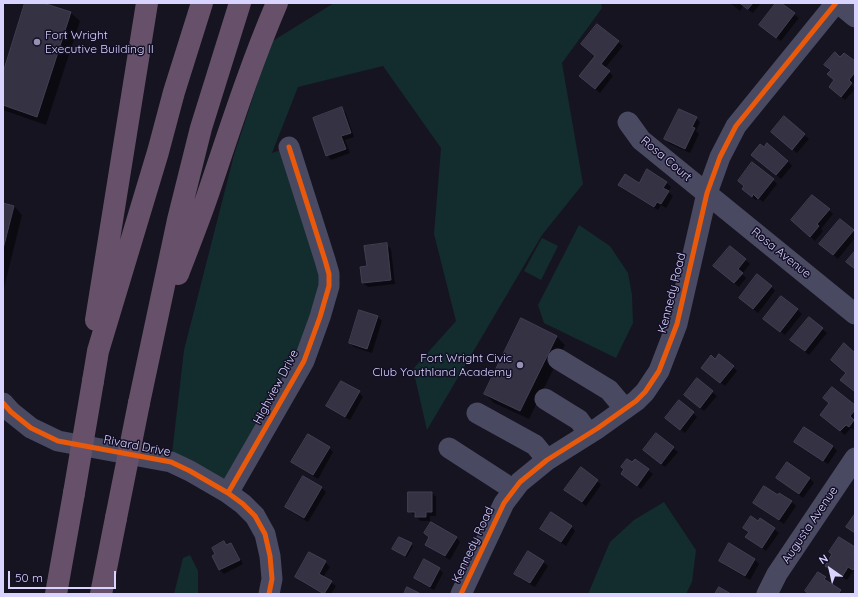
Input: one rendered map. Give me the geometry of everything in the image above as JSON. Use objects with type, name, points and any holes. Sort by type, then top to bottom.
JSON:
[{"type":"highway","points":[[98,351],[96,318],[147,3]]},
{"type":"highway","points":[[56,594],[98,351],[158,152],[174,92],[202,3]]},
{"type":"highway","points":[[101,594],[139,403],[178,220],[201,128],[240,3]]},
{"type":"highway","points":[[152,342],[206,198],[252,67],[277,3]]},
{"type":"street","points":[[837,3],[855,16]]},
{"type":"street","name":"Kennedy Road","points":[[461,594],[504,503],[520,482],[547,460],[589,434],[625,409],[645,392],[659,370],[677,324],[707,192],[720,157],[736,126],[837,3]]},
{"type":"street","name":"Rosa Court","points":[[628,122],[641,140],[707,192]]},
{"type":"street","name":"Highview Drive","points":[[228,493],[304,361],[320,317],[329,286],[325,260],[289,147]]},
{"type":"street","name":"Rosa Avenue","points":[[707,192],[855,314]]},
{"type":"street","points":[[558,359],[609,390],[625,409]]},
{"type":"street","points":[[545,399],[579,420],[589,434]]},
{"type":"street","name":"Rivard Drive","points":[[3,403],[11,412],[31,428],[58,441],[171,462],[228,493],[243,504],[255,516],[265,534],[271,564],[272,580],[269,594]]},
{"type":"street","points":[[477,413],[535,445],[547,460]]},
{"type":"street","points":[[449,448],[514,490]]},
{"type":"street","name":"Augusta Avenue","points":[[767,594],[777,574],[855,458]]},
{"type":"green space","points":[[334,3],[601,3],[602,8],[562,63],[583,184],[542,235],[427,430],[413,369],[456,321],[434,234],[441,148],[383,66],[298,87],[272,153],[289,147],[325,260],[320,317],[228,493],[171,462],[184,350],[234,155],[271,42]]},
{"type":"green space","points":[[579,225],[610,246],[628,273],[632,295],[633,323],[616,358],[544,323],[538,305]]},
{"type":"green space","points":[[542,238],[558,246],[541,280],[524,271]]},
{"type":"green space","points":[[664,502],[696,550],[692,582],[686,594],[588,594],[610,542],[634,520]]},
{"type":"green space","points":[[190,555],[198,571],[198,594],[174,594],[183,558]]},
{"type":"building","name":"Fort Wright Executive Building II","points":[[25,3],[43,3],[71,12],[37,117],[3,105],[3,73]]},
{"type":"building","points":[[740,3],[753,3],[748,9]]},
{"type":"building","points":[[776,3],[781,3],[795,13],[776,38],[759,25]]},
{"type":"building","points":[[597,24],[619,41],[601,64],[610,71],[595,89],[579,76],[595,56],[581,44]]},
{"type":"building","points":[[835,52],[840,57],[844,53],[855,61],[855,72],[849,80],[852,83],[841,97],[829,87],[834,80],[827,74],[831,70],[824,65]]},
{"type":"building","points":[[342,107],[351,133],[341,136],[346,149],[326,156],[313,118]]},
{"type":"building","points":[[679,109],[697,117],[692,127],[695,128],[685,149],[664,139]]},
{"type":"building","points":[[784,116],[805,134],[792,150],[771,132]]},
{"type":"building","points":[[767,143],[788,161],[776,175],[751,155],[760,144],[764,147]]},
{"type":"building","points":[[752,162],[774,179],[758,199],[753,194],[752,197],[742,189],[744,186],[738,181]]},
{"type":"building","points":[[647,169],[667,182],[663,188],[669,191],[661,204],[657,202],[654,207],[618,185],[625,174],[639,183]]},
{"type":"building","points":[[812,195],[830,209],[817,224],[819,226],[810,237],[791,220]]},
{"type":"building","points":[[3,203],[14,206],[3,249]]},
{"type":"building","points":[[840,219],[854,230],[833,255],[819,244]]},
{"type":"building","points":[[387,243],[391,280],[362,283],[360,267],[367,266],[364,246]]},
{"type":"building","points":[[730,246],[746,259],[738,269],[743,273],[734,283],[713,266]]},
{"type":"building","points":[[855,251],[855,269],[846,262]]},
{"type":"building","points":[[757,274],[772,286],[753,309],[739,298]]},
{"type":"building","points":[[781,296],[798,309],[780,332],[763,319]]},
{"type":"building","points":[[359,310],[378,316],[367,349],[349,343]]},
{"type":"building","points":[[809,317],[823,328],[805,351],[790,340]]},
{"type":"building","name":"Fort Wright Civic Club Youthland Academy","points":[[521,318],[557,336],[520,411],[484,394]]},
{"type":"building","points":[[844,343],[855,353],[854,391],[840,380],[846,373],[831,360]]},
{"type":"building","points":[[719,354],[734,366],[720,383],[701,368],[711,355],[715,359]]},
{"type":"building","points":[[697,378],[713,391],[700,408],[684,395]]},
{"type":"building","points":[[341,381],[360,391],[345,417],[326,406]]},
{"type":"building","points":[[832,387],[855,405],[855,410],[850,416],[854,420],[849,427],[846,425],[840,431],[820,415],[829,403],[823,398]]},
{"type":"building","points":[[679,400],[694,412],[680,430],[665,418]]},
{"type":"building","points":[[804,427],[833,446],[823,461],[794,442]]},
{"type":"building","points":[[656,433],[674,447],[661,464],[643,450]]},
{"type":"building","points":[[308,434],[330,447],[313,475],[291,462]]},
{"type":"building","points":[[627,459],[632,462],[635,459],[649,469],[637,486],[621,474],[624,469],[621,467]]},
{"type":"building","points":[[787,462],[810,478],[799,494],[776,478]]},
{"type":"building","points":[[581,467],[598,480],[582,502],[564,490]]},
{"type":"building","points":[[303,476],[322,487],[304,518],[285,507]]},
{"type":"building","points":[[764,486],[778,495],[779,493],[792,501],[779,520],[753,503]]},
{"type":"building","points":[[408,492],[432,492],[432,512],[426,512],[426,517],[415,517],[415,512],[408,512]]},
{"type":"building","points":[[551,512],[572,526],[561,542],[540,529]]},
{"type":"building","points":[[855,514],[855,533],[846,527]]},
{"type":"building","points":[[751,516],[758,521],[760,518],[775,528],[762,548],[745,537],[749,532],[743,528]]},
{"type":"building","points":[[431,522],[457,537],[445,556],[425,545],[429,537],[424,533]]},
{"type":"building","points":[[399,537],[412,543],[405,556],[392,549]]},
{"type":"building","points":[[839,537],[855,547],[855,567],[853,570],[848,567],[842,577],[825,566],[832,554],[829,552]]},
{"type":"building","points":[[224,541],[226,545],[231,543],[240,560],[219,570],[212,556],[215,554],[212,548]]},
{"type":"building","points":[[729,543],[755,559],[745,576],[719,561]]},
{"type":"building","points":[[528,551],[544,561],[530,583],[514,574]]},
{"type":"building","points":[[309,552],[326,561],[319,574],[332,581],[324,594],[295,577]]},
{"type":"building","points":[[424,559],[440,568],[430,587],[414,578]]},
{"type":"building","points":[[818,572],[826,577],[824,579],[841,590],[838,594],[809,594],[805,591]]},
{"type":"building","points":[[407,587],[421,594],[404,594]]},
{"type":"building","points":[[719,587],[731,594],[715,594]]},
{"type":"cycle path","points":[[461,594],[504,503],[520,482],[547,460],[598,428],[636,401],[645,392],[659,371],[677,324],[707,193],[720,157],[736,126],[836,3]]},
{"type":"cycle path","points":[[228,493],[304,361],[320,317],[329,286],[329,274],[325,260],[289,147]]},
{"type":"cycle path","points":[[3,403],[11,412],[31,428],[58,441],[171,462],[228,493],[243,504],[255,516],[265,534],[270,556],[272,579],[269,594]]},
{"type":"place","name":"Fort Wright Executive Building II","points":[[37,42]]},
{"type":"place","name":"Fort Wright Civic Club Youthland Academy","points":[[520,365]]}]
